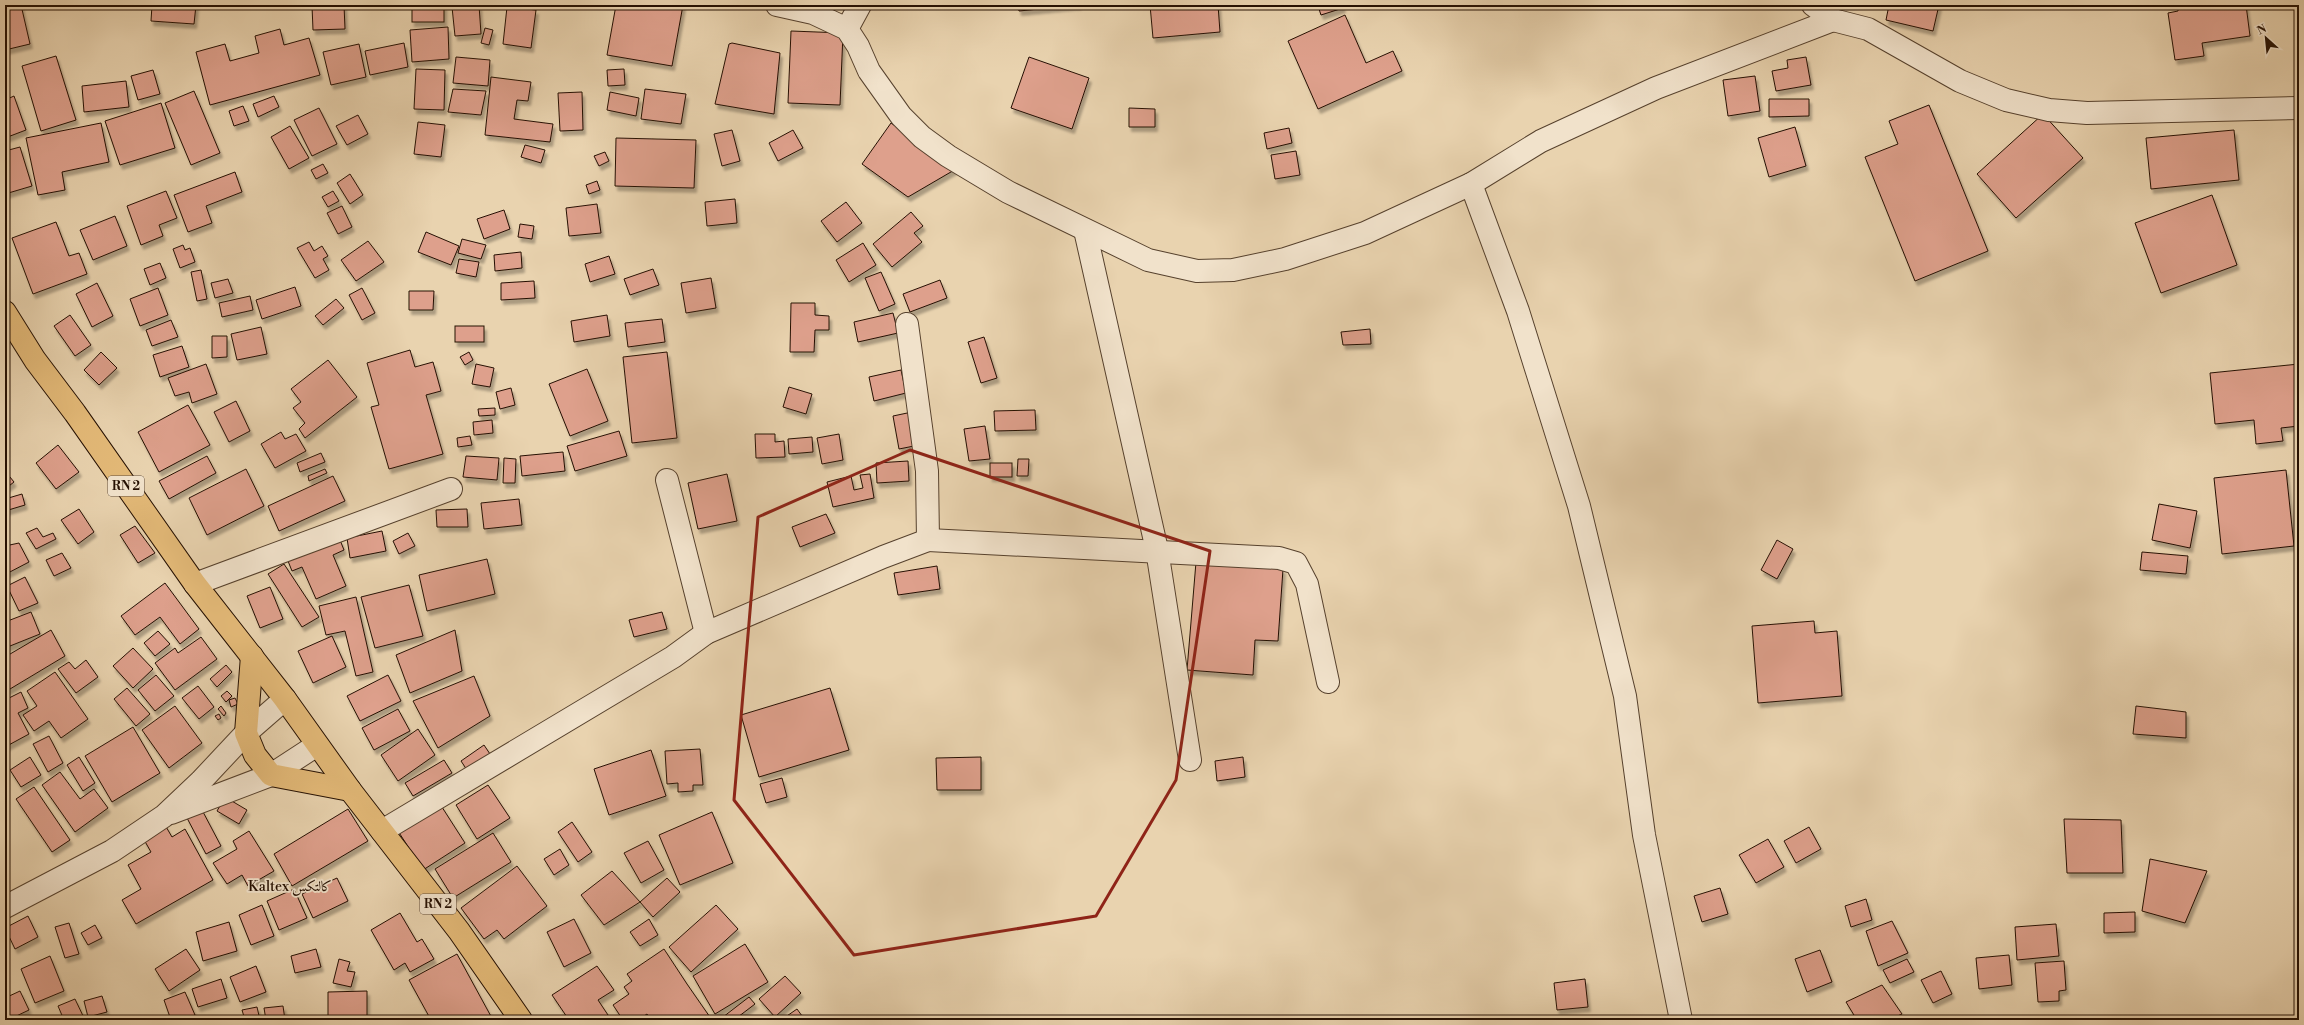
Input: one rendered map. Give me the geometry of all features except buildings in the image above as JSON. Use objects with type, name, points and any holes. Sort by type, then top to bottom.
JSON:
[{"type":"main road","name":"RN 2","points":[[5,312],[35,360],[195,584],[285,699],[350,790],[459,930],[521,1020]]},
{"type":"main road","points":[[252,656],[246,733],[255,755],[271,776],[350,790]]},
{"type":"street","points":[[778,5],[813,13],[847,29],[858,46],[869,71],[901,116],[922,137],[1008,192],[1148,260],[1197,271],[1233,270],[1285,259],[1365,233],[1471,184],[1541,141],[1656,88],[1833,20]]},
{"type":"street","points":[[847,29],[860,5]]},
{"type":"street","points":[[1813,5],[1833,20],[1868,29],[1960,81],[2006,100],[2049,110],[2087,113],[2299,108]]},
{"type":"street","points":[[1471,184],[1518,311],[1580,506],[1625,696],[1644,835],[1680,1020]]},
{"type":"street","points":[[1085,230],[1157,550],[1190,760]]},
{"type":"street","points":[[907,324],[927,471],[928,540]]},
{"type":"street","points":[[667,480],[706,633]]},
{"type":"street","points":[[195,584],[451,489]]},
{"type":"street","points":[[382,831],[673,657],[706,633],[883,557],[928,540],[1157,550],[1279,558],[1296,563],[1307,584],[1328,682]]},
{"type":"street","points":[[5,907],[112,851],[164,816],[201,781],[246,733],[285,699]]},
{"type":"street","points":[[164,816],[271,776],[317,745]]},
{"type":"highlighted area","points":[[910,450],[1210,551],[1176,780],[1096,916],[854,955],[734,800],[758,517]]},
{"type":"district","name":"Kaltex كالتكس","points":[[290,887]]}]
